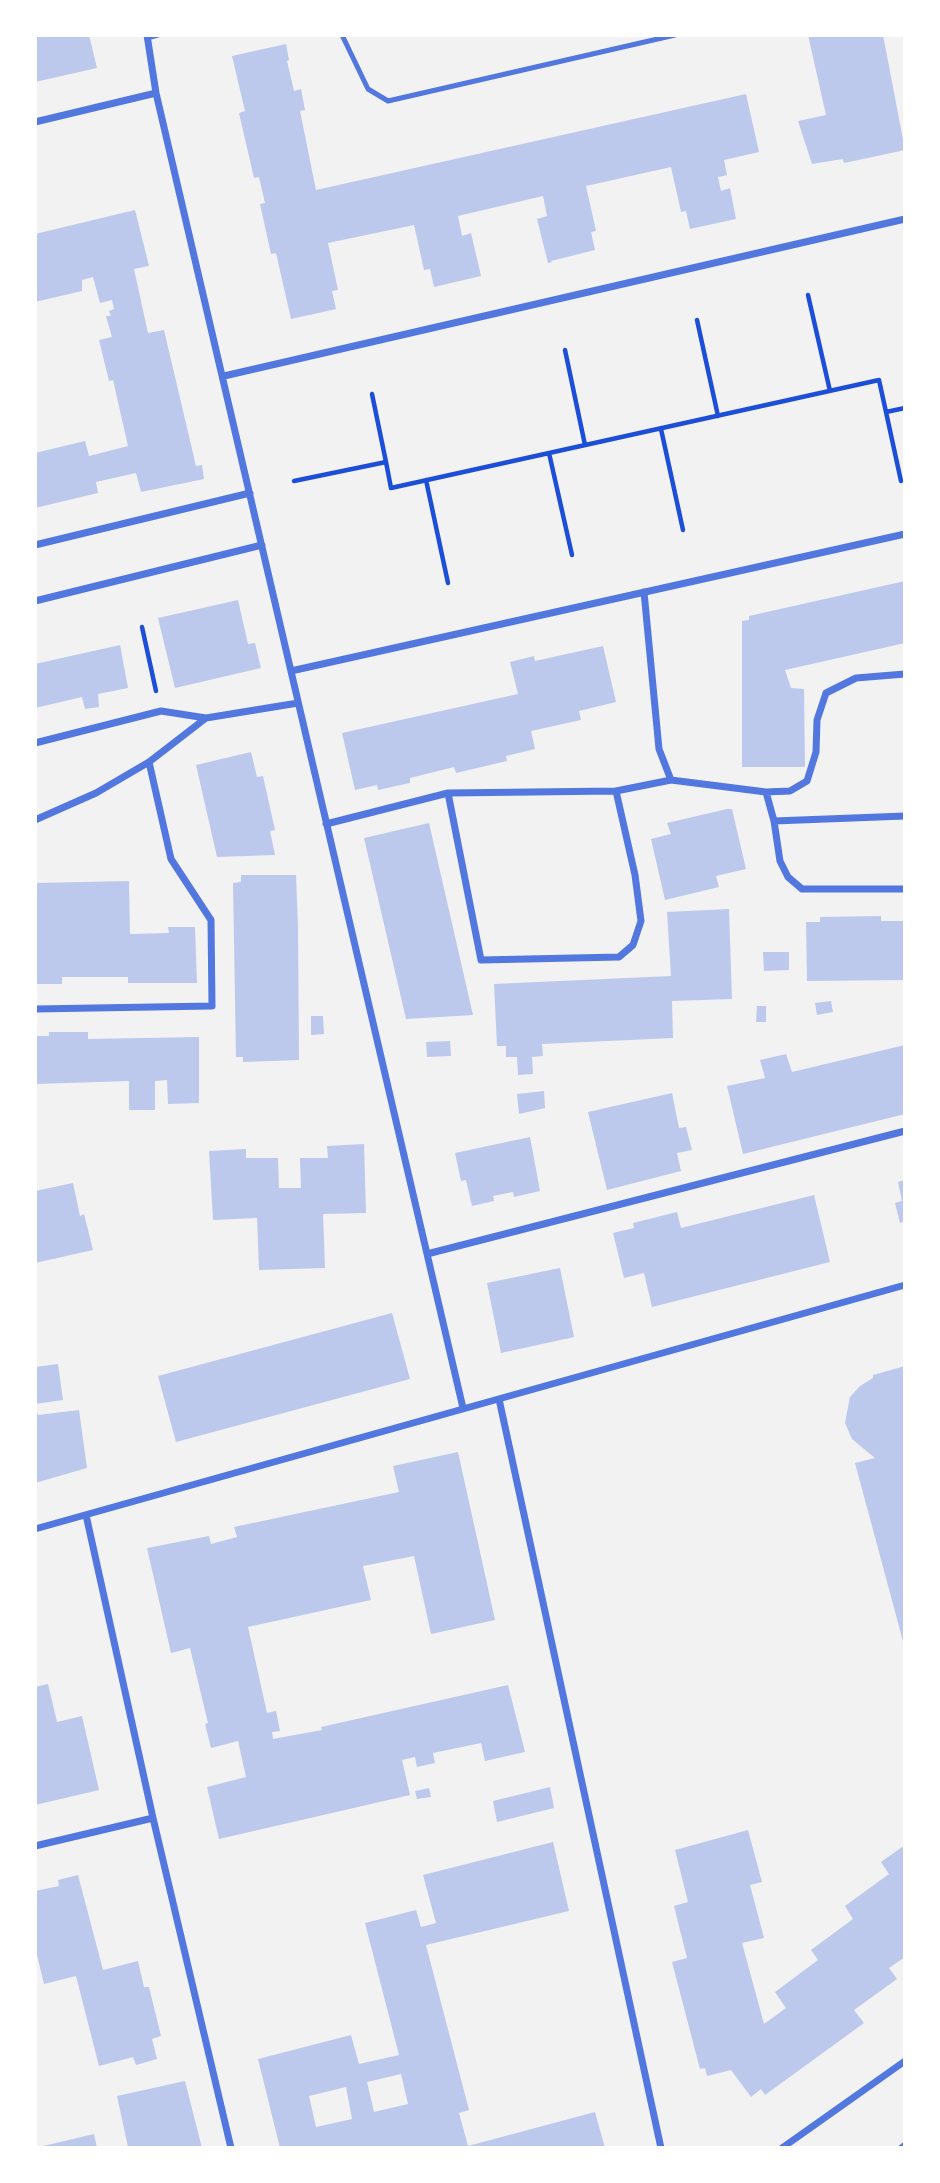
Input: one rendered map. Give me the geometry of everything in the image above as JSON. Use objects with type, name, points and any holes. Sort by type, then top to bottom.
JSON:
[{"type":"street","points":[[147,36],[156,93],[463,1408]]},
{"type":"street","points":[[35,122],[156,93]]},
{"type":"street","points":[[224,376],[905,219]]},
{"type":"street","points":[[35,545],[250,493]]},
{"type":"street","points":[[291,671],[905,534]]},
{"type":"street","points":[[35,601],[262,545]]},
{"type":"street","points":[[644,592],[659,749],[671,780]]},
{"type":"street","points":[[327,824],[448,793],[616,791],[671,780],[766,792],[790,791],[807,781],[816,752],[817,720],[826,693],[856,678],[905,674]]},
{"type":"street","points":[[35,743],[161,711],[206,718],[298,703]]},
{"type":"street","points":[[35,820],[96,793],[149,762],[206,718]]},
{"type":"street","points":[[35,1009],[212,1006],[211,920],[171,859],[149,762]]},
{"type":"street","points":[[448,793],[481,960],[619,957],[634,945],[640,921],[635,875],[616,791]]},
{"type":"street","points":[[766,792],[780,861],[788,877],[802,889],[905,889]]},
{"type":"street","points":[[774,821],[905,816]]},
{"type":"street","points":[[427,1254],[905,1131]]},
{"type":"street","points":[[35,1529],[905,1285]]},
{"type":"street","points":[[499,1399],[661,2148]]},
{"type":"street","points":[[86,1515],[153,1818],[231,2148]]},
{"type":"street","points":[[35,1846],[153,1818]]},
{"type":"street","points":[[782,2148],[905,2061]]},
{"type":"lane","points":[[147,36],[158,35]]},
{"type":"lane","points":[[342,35],[368,89],[388,100],[675,35]]},
{"type":"lane","points":[[900,2148],[905,2144]]},
{"type":"path","points":[[808,295],[830,391]]},
{"type":"path","points":[[697,320],[718,416]]},
{"type":"path","points":[[565,350],[585,445]]},
{"type":"path","points":[[372,394],[391,488],[879,380],[901,481]]},
{"type":"path","points":[[886,412],[905,408]]},
{"type":"path","points":[[661,429],[683,530]]},
{"type":"path","points":[[549,453],[572,555]]},
{"type":"path","points":[[294,481],[386,461]]},
{"type":"path","points":[[426,480],[448,583]]},
{"type":"path","points":[[142,627],[161,711]]},
{"type":"building","points":[[35,35],[89,35],[97,68],[35,82]]},
{"type":"building","points":[[808,35],[883,35],[905,150],[844,163],[843,159],[812,164],[798,121],[826,115]]},
{"type":"building","points":[[286,44],[294,91],[301,89],[305,110],[300,111],[316,190],[746,94],[759,152],[724,160],[727,175],[718,177],[721,191],[730,188],[736,219],[690,229],[686,211],[681,212],[671,167],[586,186],[596,231],[591,232],[595,250],[548,263],[537,219],[547,216],[543,196],[458,216],[462,236],[471,233],[481,276],[434,287],[430,269],[424,270],[414,225],[328,243],[338,290],[332,291],[336,309],[291,319],[276,253],[271,254],[260,204],[265,203],[259,177],[254,178],[239,113],[245,111],[232,56]]},
{"type":"building","points":[[135,210],[149,266],[134,269],[148,333],[164,330],[196,466],[202,465],[204,479],[141,492],[136,473],[96,482],[98,493],[35,508],[35,453],[85,441],[89,456],[128,446],[113,380],[109,381],[99,340],[112,337],[106,316],[111,316],[109,311],[114,309],[112,300],[100,303],[93,277],[82,280],[82,291],[35,302],[35,234]]},
{"type":"building","points":[[905,581],[905,643],[785,670],[791,688],[804,689],[805,767],[742,767],[742,621],[749,620],[749,616]]},
{"type":"building","points":[[238,600],[248,644],[255,643],[261,668],[175,688],[158,618]]},
{"type":"building","points":[[120,645],[128,688],[98,694],[99,707],[85,709],[82,697],[35,708],[35,664]]},
{"type":"building","points":[[603,646],[616,702],[579,711],[581,720],[531,731],[535,749],[506,756],[507,761],[456,773],[454,767],[410,778],[410,783],[378,790],[377,785],[355,790],[342,733],[518,694],[510,662],[534,656],[535,661]]},
{"type":"building","points":[[251,752],[257,777],[263,776],[275,830],[270,831],[275,855],[217,857],[196,765]]},
{"type":"building","points":[[732,809],[746,869],[716,876],[719,887],[665,900],[651,839],[671,834],[667,823]]},
{"type":"building","points":[[429,823],[473,1015],[406,1019],[364,838]]},
{"type":"building","points":[[241,875],[296,875],[299,1060],[243,1062],[243,1057],[236,1057],[233,883],[241,882]]},
{"type":"building","points":[[129,881],[130,934],[169,933],[168,927],[195,927],[197,983],[128,983],[128,977],[62,977],[62,984],[35,984],[35,883]]},
{"type":"building","points":[[729,909],[732,999],[672,1001],[673,1038],[542,1044],[543,1056],[532,1057],[533,1074],[518,1075],[517,1057],[506,1057],[506,1046],[497,1046],[494,984],[671,976],[667,912]]},
{"type":"building","points":[[881,916],[881,921],[905,921],[905,980],[807,981],[806,922],[820,922],[820,917]]},
{"type":"building","points":[[763,952],[789,952],[789,970],[764,971]]},
{"type":"building","points":[[831,1001],[833,1012],[817,1015],[815,1003]]},
{"type":"building","points":[[757,1006],[766,1006],[766,1022],[756,1022]]},
{"type":"building","points":[[311,1016],[323,1016],[324,1034],[311,1035]]},
{"type":"building","points":[[49,1032],[88,1032],[88,1039],[199,1037],[199,1103],[168,1104],[167,1080],[155,1081],[155,1110],[129,1110],[129,1081],[35,1084],[35,1036],[49,1036]]},
{"type":"building","points":[[450,1041],[451,1056],[427,1057],[426,1042]]},
{"type":"building","points":[[905,1045],[905,1114],[743,1154],[727,1086],[765,1078],[760,1060],[786,1054],[792,1072]]},
{"type":"building","points":[[544,1091],[545,1108],[519,1114],[517,1094]]},
{"type":"building","points":[[672,1093],[679,1128],[686,1127],[692,1150],[677,1153],[681,1171],[607,1190],[588,1112]]},
{"type":"building","points":[[530,1137],[540,1191],[514,1197],[513,1192],[493,1196],[494,1201],[472,1206],[466,1180],[461,1181],[455,1153]]},
{"type":"building","points":[[364,1144],[366,1213],[323,1214],[325,1268],[259,1270],[257,1218],[213,1220],[209,1151],[246,1149],[246,1158],[278,1158],[279,1188],[301,1188],[300,1158],[328,1158],[327,1146]]},
{"type":"building","points":[[905,1180],[905,1221],[900,1223],[895,1203],[902,1201],[898,1182]]},
{"type":"building","points":[[73,1183],[80,1216],[84,1214],[93,1250],[35,1263],[35,1191]]},
{"type":"building","points":[[814,1195],[830,1262],[652,1307],[644,1273],[624,1278],[613,1233],[634,1228],[633,1223],[677,1212],[681,1228]]},
{"type":"building","points":[[560,1268],[574,1337],[501,1353],[487,1283]]},
{"type":"building","points":[[392,1313],[410,1379],[176,1442],[158,1376]]},
{"type":"building","points":[[58,1364],[63,1400],[35,1404],[35,1367]]},
{"type":"building","points":[[905,1366],[904,1645],[855,1463],[875,1458],[852,1439],[845,1423],[850,1397],[860,1386],[873,1378],[873,1375]]},
{"type":"building","points":[[35,1407],[38,1415],[79,1410],[87,1468],[35,1483]]},
{"type":"building","points":[[458,1452],[495,1620],[431,1634],[414,1556],[363,1566],[371,1600],[248,1627],[267,1713],[276,1711],[280,1731],[272,1732],[273,1739],[322,1730],[321,1727],[508,1685],[525,1752],[485,1761],[481,1743],[433,1753],[435,1763],[417,1767],[415,1757],[402,1760],[410,1795],[219,1839],[207,1787],[246,1777],[238,1741],[211,1748],[205,1724],[208,1723],[190,1648],[171,1653],[147,1548],[209,1536],[211,1544],[237,1537],[234,1527],[399,1492],[393,1466]]},
{"type":"building","points":[[48,1684],[57,1722],[82,1716],[99,1790],[35,1805],[35,1687]]},
{"type":"building","points":[[550,1787],[554,1808],[497,1822],[493,1801]]},
{"type":"building","points":[[429,1788],[431,1797],[417,1799],[415,1791]]},
{"type":"building","points":[[748,1830],[762,1882],[750,1885],[764,1938],[742,1943],[764,2024],[786,2008],[775,1992],[818,1960],[811,1950],[853,1919],[845,1906],[889,1874],[881,1862],[905,1845],[905,1957],[889,1968],[897,1979],[854,2010],[864,2023],[765,2095],[761,2089],[751,2097],[731,2070],[707,2076],[705,2068],[700,2069],[672,1962],[687,1958],[674,1906],[688,1902],[675,1850]]},
{"type":"building","points":[[553,1842],[569,1911],[426,1945],[469,2110],[459,2113],[468,2146],[595,2112],[605,2148],[280,2148],[258,2059],[351,2035],[359,2064],[399,2055],[365,1923],[416,1910],[421,1927],[436,1923],[423,1875]],"holes":[[[401,2074],[408,2104],[374,2112],[367,2082]],[[346,2087],[352,2119],[316,2127],[309,2096]]]},
{"type":"building","points":[[78,1875],[103,1970],[138,1961],[144,1987],[149,1987],[161,2036],[152,2039],[157,2059],[136,2065],[133,2057],[99,2066],[76,1976],[44,1984],[35,1947],[35,1891],[59,1886],[58,1880]]},
{"type":"building","points":[[185,2081],[202,2148],[128,2147],[117,2096]]},
{"type":"building","points":[[94,2134],[97,2148],[39,2148],[39,2147]]}]
